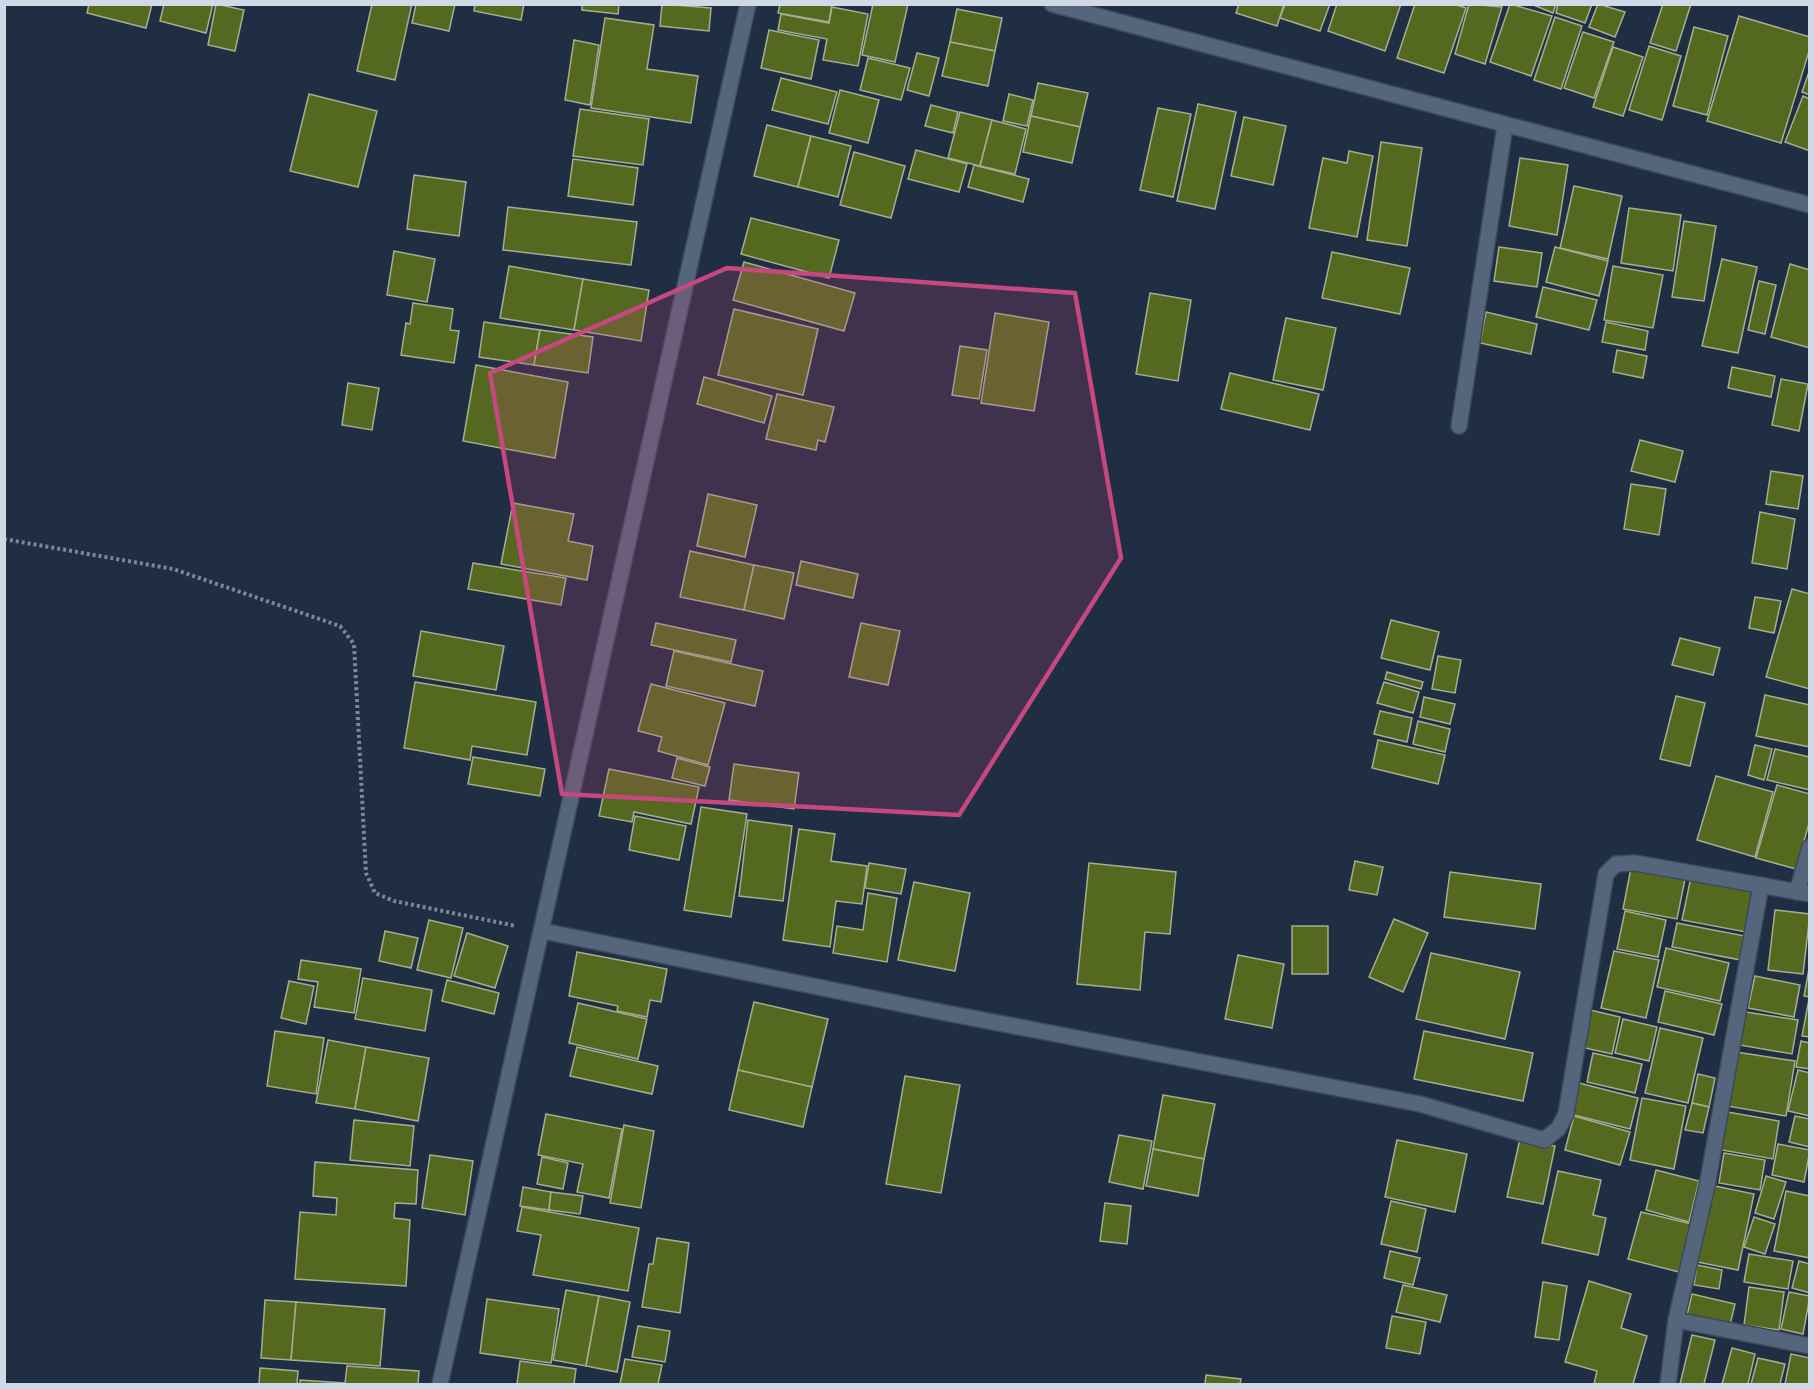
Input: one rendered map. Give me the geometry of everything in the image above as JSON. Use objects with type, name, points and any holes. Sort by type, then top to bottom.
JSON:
[{"type":"street","points":[[440,1384],[543,931],[659,389],[747,4]]},
{"type":"street","points":[[1052,4],[1809,205]]},
{"type":"street","points":[[1459,426],[1505,126]]},
{"type":"street","points":[[543,931],[936,1011],[1420,1104],[1544,1140],[1558,1130],[1566,1114],[1606,874],[1616,864],[1635,863],[1803,893],[1809,847]]},
{"type":"street","points":[[1668,1384],[1676,1320],[1707,1186],[1761,885]]},
{"type":"street","points":[[1676,1320],[1809,1346]]},
{"type":"path","points":[[4,539],[173,569],[340,626],[354,644],[366,873],[375,892],[394,901],[543,931]]},
{"type":"highlighted area","points":[[727,268],[1075,293],[1121,558],[959,815],[562,794],[490,373]]},
{"type":"building","points":[[89,4],[152,4],[146,28],[87,13]]},
{"type":"building","points":[[164,4],[213,4],[206,33],[160,21]]},
{"type":"building","points":[[216,4],[244,10],[235,51],[208,45]]},
{"type":"building","points":[[372,4],[412,4],[395,80],[357,71]]},
{"type":"building","points":[[416,4],[455,4],[449,31],[412,23]]},
{"type":"building","points":[[475,4],[524,4],[521,20],[474,11]]},
{"type":"building","points":[[582,4],[619,4],[618,14],[582,10]]},
{"type":"building","points":[[662,4],[711,8],[709,31],[660,26]]},
{"type":"building","points":[[780,4],[832,4],[829,22],[778,13]]},
{"type":"building","points":[[873,4],[908,4],[895,62],[862,55]]},
{"type":"building","points":[[1239,4],[1284,4],[1277,26],[1236,13]]},
{"type":"building","points":[[1285,4],[1330,4],[1320,31],[1280,18]]},
{"type":"building","points":[[1337,4],[1401,4],[1385,51],[1328,31]]},
{"type":"building","points":[[1415,4],[1454,4],[1466,8],[1444,73],[1397,58]]},
{"type":"building","points":[[1469,4],[1502,7],[1485,64],[1455,54]]},
{"type":"building","points":[[1510,4],[1552,16],[1531,76],[1490,62]]},
{"type":"building","points":[[1531,4],[1556,4],[1553,13]]},
{"type":"building","points":[[1558,4],[1592,4],[1585,23],[1556,13]]},
{"type":"building","points":[[1598,4],[1625,12],[1615,37],[1589,27]]},
{"type":"building","points":[[1663,4],[1691,4],[1676,51],[1650,43]]},
{"type":"building","points":[[832,7],[868,14],[858,66],[823,60],[827,39],[778,30],[781,14],[829,23]]},
{"type":"building","points":[[957,9],[1002,18],[995,51],[950,42]]},
{"type":"building","points":[[1739,16],[1810,37],[1810,48],[1781,143],[1707,121]]},
{"type":"building","points":[[1555,17],[1582,26],[1561,89],[1534,80]]},
{"type":"building","points":[[605,18],[654,25],[647,69],[698,76],[691,123],[591,108]]},
{"type":"building","points":[[1694,27],[1728,36],[1707,115],[1673,106]]},
{"type":"building","points":[[769,30],[819,40],[811,79],[761,68]]},
{"type":"building","points":[[1583,32],[1614,42],[1594,98],[1564,88]]},
{"type":"building","points":[[574,40],[599,45],[590,105],[565,100]]},
{"type":"building","points":[[950,42],[995,51],[988,86],[942,76]]},
{"type":"building","points":[[1649,46],[1681,56],[1662,120],[1629,110]]},
{"type":"building","points":[[1613,47],[1643,57],[1623,116],[1593,107]]},
{"type":"building","points":[[917,53],[939,58],[929,96],[907,90]]},
{"type":"building","points":[[868,58],[910,68],[901,100],[860,90]]},
{"type":"building","points":[[1810,69],[1810,95],[1802,92]]},
{"type":"building","points":[[781,78],[837,92],[828,124],[772,110]]},
{"type":"building","points":[[1038,83],[1088,93],[1080,127],[1031,116]]},
{"type":"building","points":[[840,90],[879,100],[868,143],[829,133]]},
{"type":"building","points":[[309,94],[377,111],[358,187],[290,171]]},
{"type":"building","points":[[1009,94],[1033,100],[1027,126],[1003,121]]},
{"type":"building","points":[[1803,96],[1810,99],[1810,151],[1785,142]]},
{"type":"building","points":[[1198,104],[1236,112],[1215,209],[1177,201]]},
{"type":"building","points":[[931,105],[958,112],[953,133],[925,126]]},
{"type":"building","points":[[1158,108],[1191,114],[1173,197],[1140,190]]},
{"type":"building","points":[[580,109],[649,119],[643,165],[573,156]]},
{"type":"building","points":[[960,112],[992,120],[980,166],[948,158]]},
{"type":"building","points":[[1031,116],[1080,127],[1072,163],[1023,152]]},
{"type":"building","points":[[1244,117],[1286,126],[1273,185],[1231,176]]},
{"type":"building","points":[[992,120],[1026,129],[1015,174],[980,166]]},
{"type":"building","points":[[767,125],[811,136],[798,187],[754,176]]},
{"type":"building","points":[[811,136],[851,146],[838,197],[798,187]]},
{"type":"building","points":[[1381,142],[1422,148],[1407,246],[1367,240]]},
{"type":"building","points":[[916,150],[967,164],[959,192],[908,179]]},
{"type":"building","points":[[1349,151],[1373,156],[1357,237],[1309,228],[1323,158],[1347,163]]},
{"type":"building","points":[[854,152],[905,166],[891,218],[840,205]]},
{"type":"building","points":[[1520,158],[1568,165],[1557,235],[1509,226]]},
{"type":"building","points":[[573,159],[638,168],[633,205],[568,196]]},
{"type":"building","points":[[974,165],[1029,179],[1023,202],[968,187]]},
{"type":"building","points":[[414,175],[466,182],[459,236],[407,229]]},
{"type":"building","points":[[1574,186],[1622,196],[1608,259],[1560,248]]},
{"type":"building","points":[[508,207],[637,222],[631,265],[503,250]]},
{"type":"building","points":[[1629,208],[1681,215],[1673,271],[1621,263]]},
{"type":"building","points":[[751,218],[839,240],[829,278],[741,254]]},
{"type":"building","points":[[1684,221],[1716,226],[1704,301],[1672,297]]},
{"type":"building","points":[[1499,247],[1542,253],[1537,287],[1494,281]]},
{"type":"building","points":[[1555,247],[1608,261],[1599,296],[1546,282]]},
{"type":"building","points":[[394,251],[435,259],[427,302],[387,295]]},
{"type":"building","points":[[1332,252],[1410,268],[1400,314],[1322,298]]},
{"type":"building","points":[[1722,259],[1757,267],[1738,353],[1702,346]]},
{"type":"building","points":[[744,262],[855,293],[844,331],[733,300]]},
{"type":"building","points":[[1790,264],[1810,270],[1810,348],[1771,337]]},
{"type":"building","points":[[509,266],[583,279],[574,330],[500,318]]},
{"type":"building","points":[[1613,266],[1663,275],[1653,328],[1604,320]]},
{"type":"building","points":[[583,279],[649,290],[641,341],[574,330]]},
{"type":"building","points":[[1759,281],[1776,285],[1765,334],[1748,330]]},
{"type":"building","points":[[1543,287],[1597,300],[1589,330],[1536,317]]},
{"type":"building","points":[[1150,293],[1191,300],[1178,381],[1136,374]]},
{"type":"building","points":[[413,303],[453,309],[450,330],[459,331],[454,363],[401,355],[406,323],[410,324]]},
{"type":"building","points":[[734,309],[818,329],[803,395],[718,375]]},
{"type":"building","points":[[1486,312],[1537,324],[1531,354],[1480,343]]},
{"type":"building","points":[[995,313],[1049,322],[1034,411],[981,403]]},
{"type":"building","points":[[1286,318],[1336,328],[1323,390],[1273,380]]},
{"type":"building","points":[[484,322],[540,330],[534,365],[479,357]]},
{"type":"building","points":[[1606,322],[1648,331],[1645,350],[1602,342]]},
{"type":"building","points":[[540,330],[593,337],[588,373],[534,365]]},
{"type":"building","points":[[960,346],[987,350],[979,399],[952,395]]},
{"type":"building","points":[[1617,350],[1647,356],[1643,378],[1613,372]]},
{"type":"building","points":[[476,365],[568,382],[555,458],[463,441]]},
{"type":"building","points":[[1732,367],[1775,376],[1771,397],[1728,388]]},
{"type":"building","points":[[1230,373],[1319,394],[1310,430],[1221,409]]},
{"type":"building","points":[[704,377],[772,396],[764,423],[697,404]]},
{"type":"building","points":[[1781,379],[1808,384],[1799,431],[1772,425]]},
{"type":"building","points":[[348,383],[379,388],[372,430],[342,425]]},
{"type":"building","points":[[777,394],[834,407],[825,442],[818,440],[816,450],[766,439]]},
{"type":"building","points":[[1640,440],[1683,451],[1675,482],[1631,471]]},
{"type":"building","points":[[1771,471],[1803,476],[1798,509],[1766,504]]},
{"type":"building","points":[[1631,484],[1666,489],[1659,535],[1624,529]]},
{"type":"building","points":[[708,494],[757,505],[745,557],[697,546]]},
{"type":"building","points":[[513,503],[574,514],[568,541],[593,546],[587,580],[501,564]]},
{"type":"building","points":[[1760,512],[1795,519],[1787,569],[1752,563]]},
{"type":"building","points":[[690,551],[754,565],[744,610],[680,597]]},
{"type":"building","points":[[801,561],[858,574],[853,598],[796,585]]},
{"type":"building","points":[[473,563],[566,578],[561,605],[468,589]]},
{"type":"building","points":[[754,565],[794,573],[784,619],[744,610]]},
{"type":"building","points":[[1792,589],[1810,594],[1810,689],[1766,677]]},
{"type":"building","points":[[1755,597],[1781,601],[1774,633],[1749,628]]},
{"type":"building","points":[[1391,620],[1439,632],[1430,670],[1381,658]]},
{"type":"building","points":[[656,623],[736,640],[731,662],[651,645]]},
{"type":"building","points":[[861,623],[900,631],[888,685],[849,677]]},
{"type":"building","points":[[421,631],[504,646],[496,690],[413,676]]},
{"type":"building","points":[[1680,638],[1720,648],[1713,675],[1672,665]]},
{"type":"building","points":[[674,651],[763,671],[755,706],[666,686]]},
{"type":"building","points":[[1438,656],[1461,660],[1455,693],[1432,689]]},
{"type":"building","points":[[1387,672],[1423,682],[1421,689],[1385,679]]},
{"type":"building","points":[[415,682],[536,702],[527,755],[472,746],[470,760],[404,748]]},
{"type":"building","points":[[1384,682],[1419,692],[1413,713],[1377,703]]},
{"type":"building","points":[[651,684],[725,703],[708,765],[658,751],[662,737],[638,731]]},
{"type":"building","points":[[1765,695],[1810,705],[1810,747],[1756,736]]},
{"type":"building","points":[[1676,696],[1705,703],[1690,766],[1660,759]]},
{"type":"building","points":[[1424,697],[1455,704],[1450,724],[1420,717]]},
{"type":"building","points":[[1380,711],[1412,718],[1407,742],[1374,734]]},
{"type":"building","points":[[1418,721],[1450,729],[1445,752],[1413,744]]},
{"type":"building","points":[[1378,740],[1445,755],[1438,784],[1372,768]]},
{"type":"building","points":[[1755,745],[1772,749],[1764,780],[1748,775]]},
{"type":"building","points":[[1775,749],[1810,757],[1810,790],[1767,780]]},
{"type":"building","points":[[473,757],[545,769],[540,796],[468,784]]},
{"type":"building","points":[[677,758],[710,767],[705,786],[672,778]]},
{"type":"building","points":[[734,764],[799,773],[794,809],[729,800]]},
{"type":"building","points":[[609,769],[699,787],[691,824],[634,812],[632,822],[599,816]]},
{"type":"building","points":[[1716,776],[1773,792],[1755,857],[1697,840]]},
{"type":"building","points":[[1777,785],[1810,794],[1810,820],[1796,869],[1756,858]]},
{"type":"building","points":[[701,807],[747,814],[731,917],[684,910]]},
{"type":"building","points":[[635,816],[686,826],[679,860],[629,850]]},
{"type":"building","points":[[748,820],[792,826],[783,901],[739,896]]},
{"type":"building","points":[[799,829],[835,834],[831,861],[867,866],[862,904],[836,901],[830,947],[783,940]]},
{"type":"building","points":[[1355,861],[1383,867],[1377,895],[1349,890]]},
{"type":"building","points":[[869,863],[906,869],[901,894],[865,888]]},
{"type":"building","points":[[1089,863],[1176,872],[1170,934],[1145,932],[1140,990],[1077,984]]},
{"type":"building","points":[[1632,863],[1686,874],[1677,919],[1623,909]]},
{"type":"building","points":[[1450,872],[1541,884],[1535,929],[1444,917]]},
{"type":"building","points":[[1691,877],[1755,890],[1746,932],[1682,920]]},
{"type":"building","points":[[914,882],[970,893],[955,971],[898,960]]},
{"type":"building","points":[[868,893],[897,898],[887,962],[833,953],[837,926],[863,930]]},
{"type":"building","points":[[1775,910],[1810,914],[1803,974],[1768,970]]},
{"type":"building","points":[[1625,911],[1666,920],[1658,957],[1617,949]]},
{"type":"building","points":[[1394,919],[1428,933],[1403,992],[1369,977]]},
{"type":"building","points":[[429,920],[463,928],[451,978],[417,970]]},
{"type":"building","points":[[1677,923],[1745,936],[1741,960],[1672,947]]},
{"type":"building","points":[[1292,926],[1328,926],[1328,974],[1292,974]]},
{"type":"building","points":[[385,931],[418,938],[411,968],[379,961]]},
{"type":"building","points":[[467,933],[508,946],[495,988],[454,976]]},
{"type":"building","points":[[1666,948],[1729,963],[1720,1001],[1657,987]]},
{"type":"building","points":[[1614,951],[1659,960],[1646,1018],[1601,1008]]},
{"type":"building","points":[[577,952],[667,969],[661,1002],[650,1000],[647,1017],[617,1011],[618,1006],[569,996]]},
{"type":"building","points":[[1431,953],[1520,972],[1505,1039],[1416,1019]]},
{"type":"building","points":[[1238,955],[1284,964],[1272,1028],[1225,1019]]},
{"type":"building","points":[[301,960],[361,969],[354,1013],[314,1007],[318,982],[298,979]]},
{"type":"building","points":[[1810,969],[1810,997],[1804,996]]},
{"type":"building","points":[[1755,976],[1800,985],[1794,1017],[1748,1008]]},
{"type":"building","points":[[363,978],[432,990],[425,1031],[355,1019]]},
{"type":"building","points":[[447,980],[499,993],[494,1014],[442,1001]]},
{"type":"building","points":[[289,981],[314,986],[306,1024],[281,1018]]},
{"type":"building","points":[[1665,991],[1722,1004],[1714,1035],[1658,1022]]},
{"type":"building","points":[[1810,999],[1810,1037],[1802,1036]]},
{"type":"building","points":[[754,1002],[828,1019],[812,1087],[738,1070]]},
{"type":"building","points":[[578,1003],[647,1019],[638,1059],[569,1043]]},
{"type":"building","points":[[1590,1010],[1620,1017],[1612,1054],[1581,1047]]},
{"type":"building","points":[[1739,1011],[1798,1020],[1792,1054],[1734,1044]]},
{"type":"building","points":[[1623,1019],[1657,1027],[1649,1061],[1615,1053]]},
{"type":"building","points":[[1660,1028],[1703,1038],[1688,1103],[1645,1093]]},
{"type":"building","points":[[275,1031],[324,1038],[316,1094],[267,1086]]},
{"type":"building","points":[[1424,1031],[1533,1053],[1523,1101],[1414,1079]]},
{"type":"building","points":[[328,1040],[366,1047],[355,1109],[316,1103]]},
{"type":"building","points":[[1801,1041],[1810,1043],[1810,1069],[1796,1067]]},
{"type":"building","points":[[366,1047],[429,1058],[418,1121],[355,1109]]},
{"type":"building","points":[[577,1047],[658,1066],[652,1094],[570,1076]]},
{"type":"building","points":[[1736,1052],[1795,1061],[1786,1116],[1727,1106]]},
{"type":"building","points":[[1593,1053],[1642,1064],[1635,1093],[1587,1082]]},
{"type":"building","points":[[738,1070],[812,1087],[803,1127],[729,1110]]},
{"type":"building","points":[[1798,1070],[1810,1073],[1810,1116],[1788,1111]]},
{"type":"building","points":[[1698,1074],[1715,1078],[1709,1107],[1692,1103]]},
{"type":"building","points":[[905,1076],[960,1085],[941,1193],[886,1184]]},
{"type":"building","points":[[1575,1082],[1638,1098],[1630,1129],[1566,1113]]},
{"type":"building","points":[[1163,1095],[1215,1104],[1204,1159],[1153,1149]]},
{"type":"building","points":[[1642,1098],[1686,1106],[1674,1169],[1630,1160]]},
{"type":"building","points":[[1692,1103],[1709,1107],[1703,1133],[1685,1130]]},
{"type":"building","points":[[1722,1111],[1779,1121],[1773,1159],[1716,1149]]},
{"type":"building","points":[[546,1114],[622,1129],[609,1198],[577,1192],[583,1164],[538,1155]]},
{"type":"building","points":[[1574,1116],[1630,1132],[1620,1165],[1565,1150]]},
{"type":"building","points":[[1795,1116],[1810,1119],[1810,1147],[1789,1142]]},
{"type":"building","points":[[354,1120],[414,1126],[410,1166],[350,1160]]},
{"type":"building","points":[[624,1125],[654,1131],[641,1208],[610,1203]]},
{"type":"building","points":[[1119,1135],[1152,1141],[1143,1189],[1109,1182]]},
{"type":"building","points":[[1520,1139],[1555,1146],[1543,1204],[1507,1197]]},
{"type":"building","points":[[1397,1140],[1467,1154],[1455,1212],[1385,1197]]},
{"type":"building","points":[[1778,1144],[1810,1150],[1804,1182],[1772,1175]]},
{"type":"building","points":[[1153,1149],[1204,1159],[1198,1196],[1146,1186]]},
{"type":"building","points":[[1724,1153],[1765,1160],[1760,1190],[1719,1183]]},
{"type":"building","points":[[430,1155],[473,1161],[465,1215],[422,1208]]},
{"type":"building","points":[[542,1157],[568,1163],[563,1189],[537,1184]]},
{"type":"building","points":[[315,1162],[418,1170],[416,1204],[395,1203],[394,1218],[410,1220],[406,1286],[295,1279],[300,1212],[336,1215],[337,1198],[313,1196]]},
{"type":"building","points":[[1656,1170],[1699,1181],[1689,1222],[1646,1210]]},
{"type":"building","points":[[1558,1171],[1601,1180],[1593,1215],[1606,1218],[1598,1255],[1542,1243]]},
{"type":"building","points":[[1766,1176],[1786,1182],[1774,1219],[1755,1213]]},
{"type":"building","points":[[1715,1186],[1754,1194],[1738,1270],[1697,1262]]},
{"type":"building","points":[[523,1187],[551,1192],[549,1210],[520,1206]]},
{"type":"building","points":[[1786,1191],[1810,1196],[1810,1258],[1774,1251]]},
{"type":"building","points":[[551,1192],[583,1196],[580,1214],[549,1210]]},
{"type":"building","points":[[1391,1201],[1426,1209],[1417,1252],[1381,1244]]},
{"type":"building","points":[[1105,1203],[1131,1206],[1127,1244],[1100,1241]]},
{"type":"building","points":[[522,1207],[639,1228],[628,1291],[533,1275],[541,1235],[517,1231]]},
{"type":"building","points":[[1641,1212],[1692,1224],[1679,1272],[1628,1259]]},
{"type":"building","points":[[1754,1217],[1775,1224],[1765,1254],[1744,1247]]},
{"type":"building","points":[[657,1238],[689,1243],[680,1313],[642,1307],[649,1264],[653,1264]]},
{"type":"building","points":[[1390,1251],[1420,1258],[1413,1285],[1384,1278]]},
{"type":"building","points":[[1749,1254],[1793,1261],[1788,1289],[1744,1282]]},
{"type":"building","points":[[1799,1261],[1810,1264],[1810,1293],[1792,1288]]},
{"type":"building","points":[[1697,1265],[1722,1270],[1719,1289],[1694,1285]]},
{"type":"building","points":[[1589,1281],[1631,1294],[1621,1328],[1647,1336],[1633,1384],[1594,1384],[1597,1371],[1565,1362]]},
{"type":"building","points":[[1543,1282],[1567,1286],[1559,1340],[1535,1337]]},
{"type":"building","points":[[1403,1285],[1447,1295],[1440,1322],[1396,1312]]},
{"type":"building","points":[[1749,1287],[1784,1292],[1779,1330],[1744,1325]]},
{"type":"building","points":[[566,1290],[599,1296],[586,1366],[553,1360]]},
{"type":"building","points":[[1789,1292],[1810,1296],[1803,1334],[1781,1329]]},
{"type":"building","points":[[1692,1294],[1735,1304],[1730,1325],[1687,1315]]},
{"type":"building","points":[[599,1296],[630,1302],[617,1372],[586,1366]]},
{"type":"building","points":[[487,1299],[559,1309],[551,1363],[480,1353]]},
{"type":"building","points":[[265,1300],[296,1302],[291,1360],[261,1358]]},
{"type":"building","points":[[296,1302],[385,1309],[380,1366],[291,1360]]},
{"type":"building","points":[[1392,1316],[1426,1322],[1420,1354],[1386,1348]]},
{"type":"building","points":[[638,1326],[670,1331],[665,1362],[632,1357]]},
{"type":"building","points":[[1692,1335],[1715,1340],[1704,1384],[1680,1384]]},
{"type":"building","points":[[1732,1348],[1755,1354],[1748,1384],[1722,1384]]},
{"type":"building","points":[[1791,1354],[1810,1358],[1810,1384],[1785,1384]]},
{"type":"building","points":[[1758,1358],[1785,1364],[1780,1384],[1751,1384]]},
{"type":"building","points":[[625,1359],[662,1365],[658,1384],[620,1384]]},
{"type":"building","points":[[520,1361],[576,1369],[574,1384],[517,1384]]},
{"type":"building","points":[[347,1366],[419,1371],[418,1384],[300,1384],[300,1380],[345,1383]]},
{"type":"building","points":[[260,1368],[298,1371],[297,1384],[259,1384]]},
{"type":"building","points":[[1206,1375],[1241,1379],[1240,1384],[1205,1384]]}]
